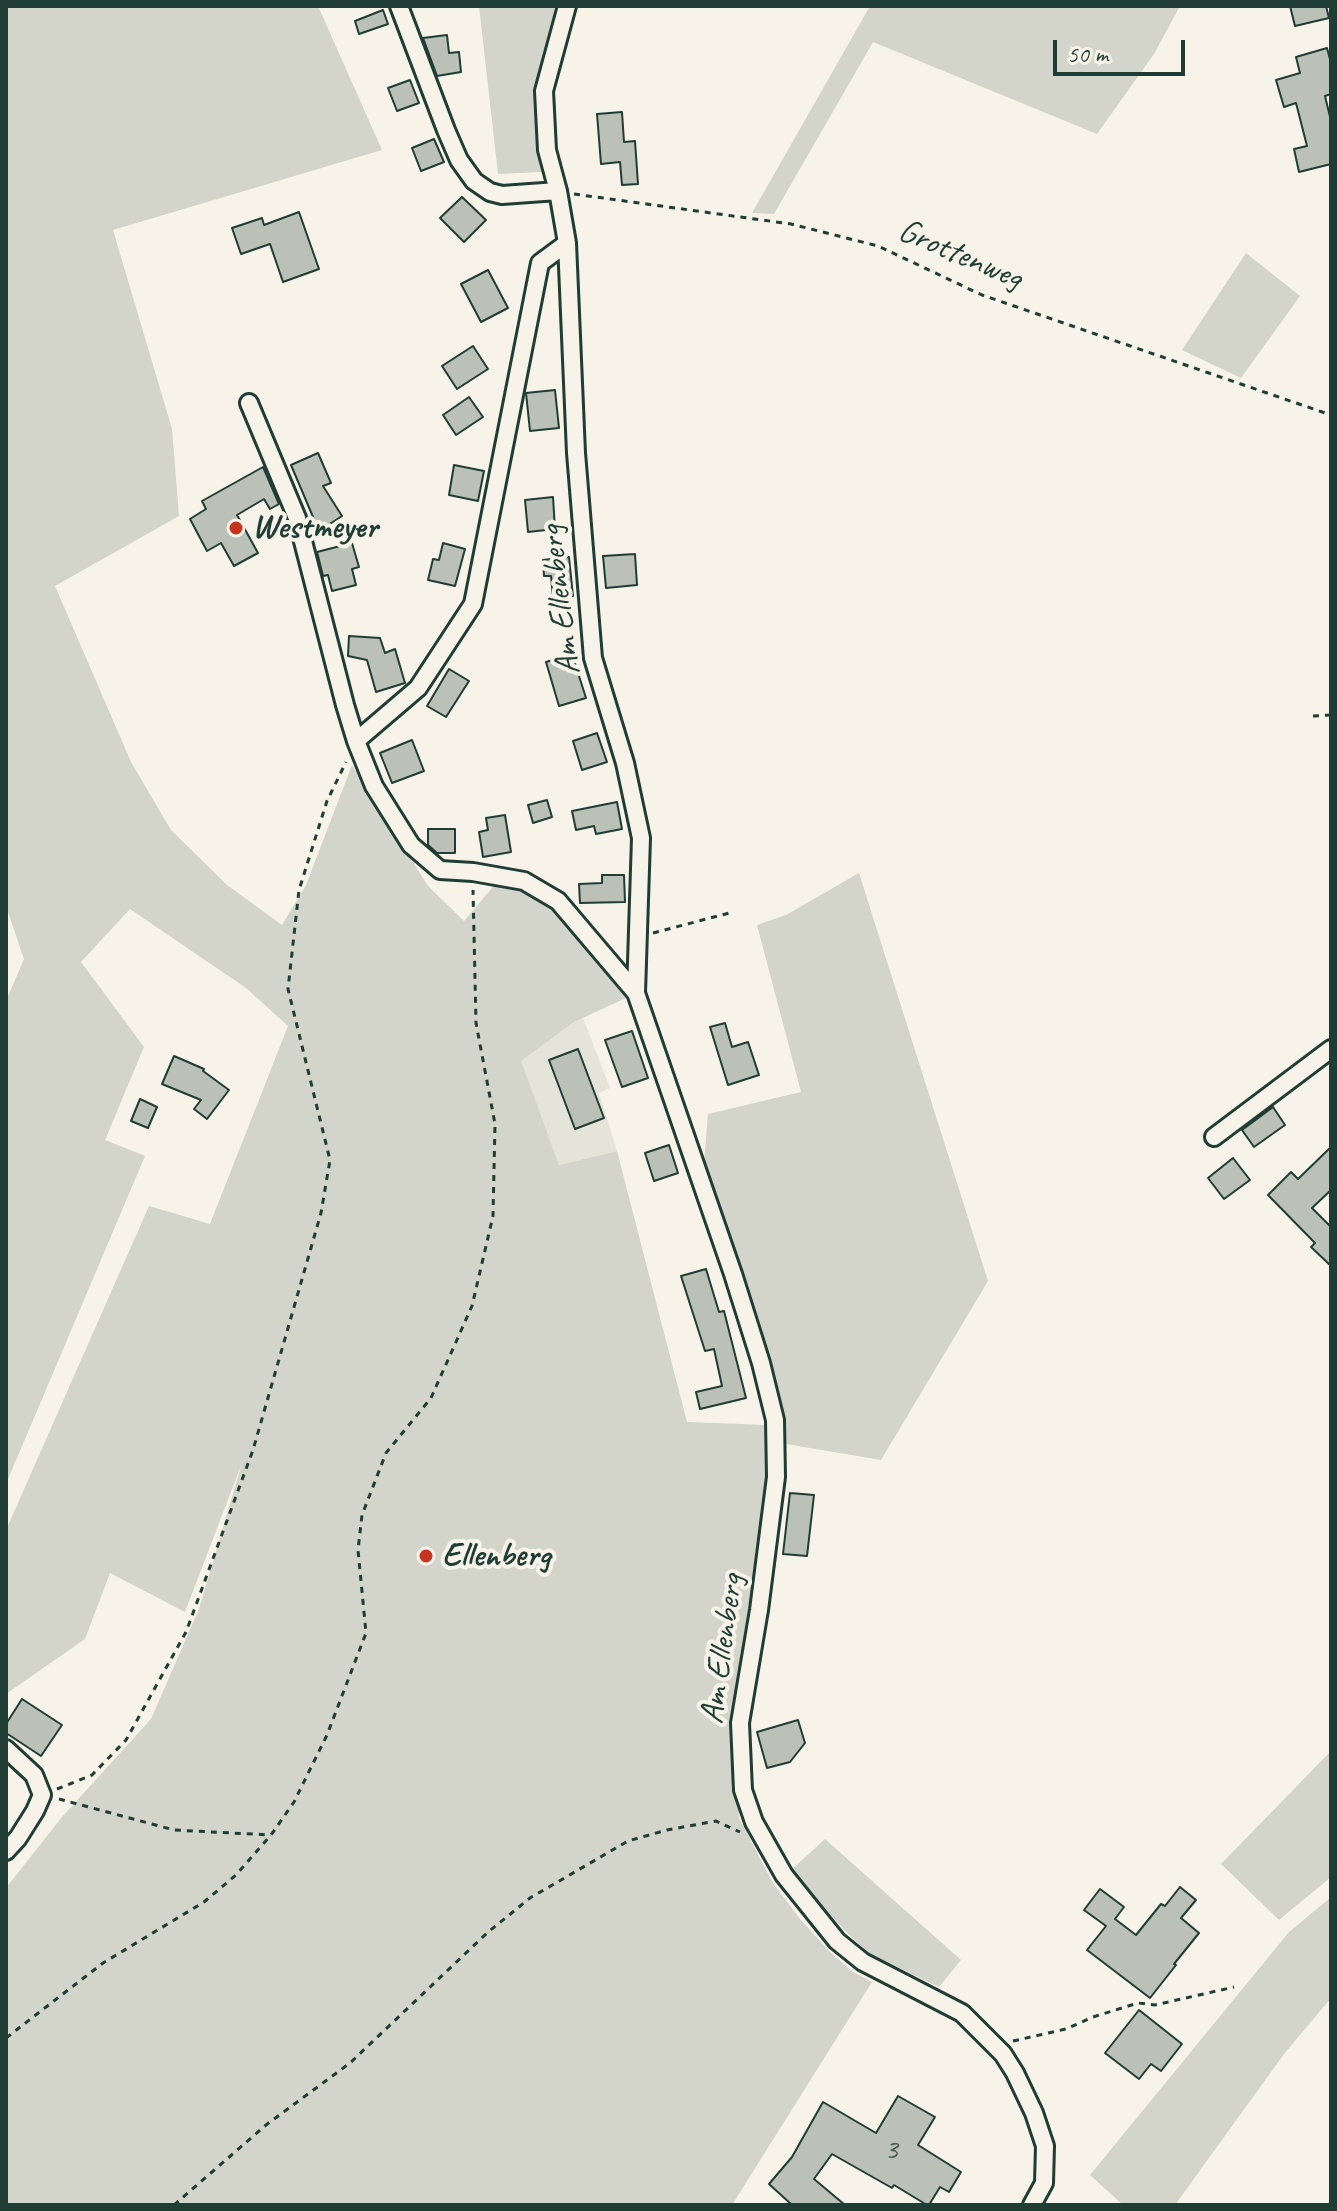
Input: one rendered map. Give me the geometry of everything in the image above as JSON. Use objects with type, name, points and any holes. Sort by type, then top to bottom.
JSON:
[{"type":"street","points":[[399,6],[446,130],[459,160],[474,181],[490,192],[502,195],[558,191]]},
{"type":"street","name":"Am Ellenberg","points":[[567,6],[544,91],[547,150],[567,243],[576,453],[593,658],[625,763],[641,838],[636,993],[733,1274],[775,1420],[776,1477],[759,1610],[740,1723],[743,1790],[754,1822],[784,1875],[837,1941],[863,1962],[962,2013],[995,2045],[1015,2073],[1045,2146],[1044,2183],[1032,2205]]},
{"type":"street","name":"Am Ellenberg","points":[[356,741],[418,688],[473,604],[540,263],[567,243]]},
{"type":"street","name":"Am Ellenberg","points":[[249,403],[297,518],[356,741],[374,786],[411,845],[440,870],[524,881],[558,901],[636,993]]},
{"type":"street","points":[[1214,1137],[1331,1049]]},
{"type":"street","points":[[6,1749],[34,1775],[42,1795],[6,1851]]},
{"type":"path","name":"Grottenweg","points":[[558,191],[791,224],[878,246],[982,295],[1331,415]]},
{"type":"path","points":[[1313,716],[1331,715]]},
{"type":"path","points":[[42,1795],[92,1775],[126,1740],[186,1632],[253,1450],[321,1213],[330,1160],[288,989],[299,890],[327,801],[356,741]]},
{"type":"path","points":[[6,2038],[103,1963],[204,1902],[236,1875],[271,1835],[294,1802],[327,1735],[366,1633],[358,1550],[362,1515],[386,1453],[431,1398],[472,1306],[493,1216],[495,1124],[476,1023],[473,872]]},
{"type":"path","points":[[638,937],[733,912]]},
{"type":"path","points":[[42,1795],[174,1830],[271,1835]]},
{"type":"path","points":[[174,2205],[266,2125],[350,2063],[487,1933],[530,1898],[628,1841],[716,1821],[741,1832],[754,1822]]},
{"type":"path","points":[[995,2045],[1066,2029],[1138,2003],[1155,2005],[1234,1987]]},
{"type":"shaded area","points":[[6,6],[318,6],[382,150],[113,230],[172,429],[179,516],[55,586],[131,762],[171,830],[227,885],[282,925],[306,885],[352,765],[428,886],[464,921],[497,882],[516,885],[556,906],[626,998],[574,1022],[521,1061],[559,1165],[617,1151],[687,1422],[767,1425],[767,1479],[736,1706],[739,1818],[773,1883],[800,1919],[830,1952],[853,1972],[872,1982],[732,2205],[6,2205],[6,1888],[62,1817],[151,1719],[199,1609],[242,1463],[185,1612],[110,1573],[85,1639],[6,1694],[6,1530],[149,1206],[210,1224],[288,1026],[246,988],[130,909],[81,962],[144,1047],[105,1140],[145,1156],[6,1484],[6,1001],[24,959],[6,906]]},
{"type":"shaded area","points":[[479,6],[557,6],[537,89],[542,172],[498,174]]},
{"type":"shaded area","points":[[870,6],[1180,6],[1154,54],[1097,134],[873,42],[774,214],[752,213]]},
{"type":"shaded area","points":[[1246,253],[1300,296],[1241,378],[1182,350]]},
{"type":"shaded area","points":[[859,873],[988,1281],[881,1460],[786,1444],[784,1416],[767,1358],[703,1174],[708,1114],[801,1092],[757,925],[786,915]]},
{"type":"shaded area","points":[[583,1018],[610,1088],[599,1093],[617,1151],[559,1165],[520,1061]]},
{"type":"shaded area","points":[[1331,1751],[1331,1877],[1279,1920],[1221,1864]]},
{"type":"shaded area","points":[[825,1839],[961,1960],[939,1987],[871,1955],[790,1871]]},
{"type":"shaded area","points":[[1331,1897],[1331,1998],[1284,2054],[1175,2205],[1123,2205],[1090,2175],[1289,1932]]},
{"type":"building","points":[[1290,6],[1326,6],[1329,18],[1295,26]]},
{"type":"building","points":[[383,10],[388,24],[359,34],[355,21]]},
{"type":"building","points":[[447,35],[449,53],[459,52],[461,72],[437,76],[423,38]]},
{"type":"building","points":[[1327,48],[1331,63],[1331,94],[1325,96],[1331,121],[1331,164],[1299,172],[1294,149],[1307,146],[1296,103],[1284,107],[1276,80],[1300,73],[1296,57]]},
{"type":"building","points":[[410,80],[419,103],[397,111],[388,88]]},
{"type":"building","points":[[622,112],[624,142],[635,141],[638,184],[622,185],[620,162],[601,164],[597,114]]},
{"type":"building","points":[[434,139],[444,162],[421,171],[412,148]]},
{"type":"building","points":[[462,197],[486,220],[464,242],[440,218]]},
{"type":"building","points":[[299,212],[319,269],[283,282],[270,244],[241,254],[232,228],[262,218],[264,225]]},
{"type":"building","points":[[488,270],[508,308],[481,322],[461,284]]},
{"type":"building","points":[[473,346],[488,369],[457,389],[442,366]]},
{"type":"building","points":[[555,390],[559,428],[530,431],[526,393]]},
{"type":"building","points":[[469,397],[483,417],[456,435],[443,415]]},
{"type":"building","points":[[318,453],[331,483],[323,486],[342,516],[319,531],[291,465]]},
{"type":"building","points":[[454,465],[484,471],[478,501],[449,495]]},
{"type":"building","points":[[263,467],[279,504],[270,509],[264,499],[237,515],[258,553],[234,566],[221,543],[207,551],[190,519],[206,509],[202,501]]},
{"type":"building","points":[[553,497],[555,529],[528,532],[525,500]]},
{"type":"building","points":[[352,543],[359,567],[352,569],[356,585],[332,591],[328,575],[323,576],[317,552]]},
{"type":"building","points":[[443,543],[465,549],[455,586],[428,580],[433,559],[439,560]]},
{"type":"building","points":[[635,554],[637,585],[606,588],[603,556]]},
{"type":"building","points":[[569,557],[573,596],[553,598],[551,576],[544,576],[543,560]]},
{"type":"building","points":[[349,636],[380,638],[385,653],[395,649],[405,683],[376,692],[367,660],[348,656]]},
{"type":"building","points":[[572,654],[586,698],[559,706],[546,662]]},
{"type":"building","points":[[449,669],[469,681],[446,717],[427,706]]},
{"type":"building","points":[[597,733],[607,762],[582,770],[573,741]]},
{"type":"building","points":[[412,740],[424,771],[392,783],[380,753]]},
{"type":"building","points":[[547,800],[552,817],[533,823],[528,805]]},
{"type":"building","points":[[617,802],[622,829],[596,834],[594,826],[576,830],[572,811]]},
{"type":"building","points":[[505,815],[511,852],[483,857],[479,832],[488,830],[486,818]]},
{"type":"building","points":[[428,829],[455,829],[455,853],[437,853],[428,845]]},
{"type":"building","points":[[602,875],[624,875],[625,902],[580,903],[579,884],[602,883]]},
{"type":"building","points":[[725,1023],[732,1047],[748,1042],[759,1075],[728,1085],[710,1027]]},
{"type":"building","points":[[632,1031],[648,1078],[622,1087],[605,1040]]},
{"type":"building","points":[[578,1049],[604,1118],[575,1129],[549,1060]]},
{"type":"building","points":[[174,1056],[204,1069],[229,1090],[207,1119],[194,1109],[201,1100],[162,1084]]},
{"type":"building","points":[[140,1099],[157,1107],[148,1128],[131,1121]]},
{"type":"building","points":[[1273,1107],[1285,1125],[1254,1147],[1242,1130]]},
{"type":"building","points":[[669,1145],[678,1173],[654,1181],[645,1153]]},
{"type":"building","points":[[1331,1147],[1331,1190],[1312,1208],[1331,1227],[1331,1266],[1311,1247],[1315,1243],[1268,1195],[1291,1172],[1298,1179]]},
{"type":"building","points":[[1233,1158],[1250,1180],[1224,1199],[1208,1178]]},
{"type":"building","points":[[706,1269],[719,1312],[724,1311],[746,1398],[700,1409],[696,1392],[722,1386],[714,1349],[705,1351],[681,1276]]},
{"type":"building","points":[[790,1493],[814,1495],[807,1556],[783,1554]]},
{"type":"building","points":[[22,1699],[62,1725],[41,1756],[6,1733],[6,1724]]},
{"type":"building","points":[[798,1720],[805,1743],[790,1762],[767,1768],[757,1732]]},
{"type":"building","points":[[1180,1887],[1196,1900],[1181,1918],[1199,1933],[1150,1998],[1087,1950],[1106,1926],[1084,1910],[1100,1889],[1124,1907],[1115,1919],[1136,1935],[1161,1904],[1165,1906]]},
{"type":"building","points":[[1139,2010],[1182,2044],[1161,2071],[1151,2064],[1139,2079],[1105,2053]]},
{"type":"building","points":[[898,2096],[935,2117],[918,2145],[961,2172],[949,2192],[940,2187],[927,2205],[832,2154],[814,2179],[845,2205],[792,2205],[769,2184],[792,2157],[823,2102],[876,2133]]},
{"type":"place","name":"Westmeyer","points":[[236,528]]},
{"type":"place","name":"Ellenberg","points":[[426,1556]]}]
